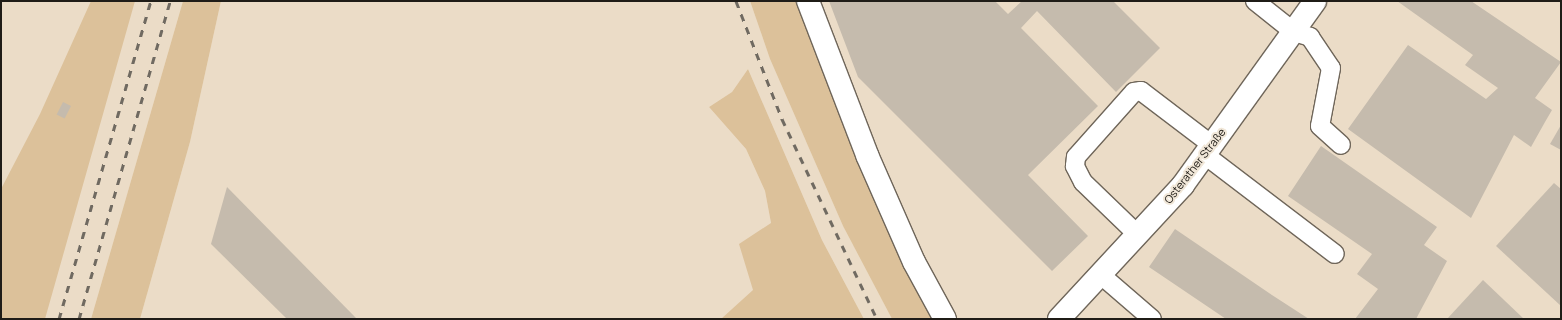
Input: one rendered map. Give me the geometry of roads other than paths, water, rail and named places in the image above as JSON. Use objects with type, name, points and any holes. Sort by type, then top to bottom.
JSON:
[{"type":"street","points":[[808,1],[868,156],[914,262],[945,319]]},
{"type":"street","name":"Osterather Straße","points":[[1059,319],[1183,185],[1315,1]]},
{"type":"lane","points":[[1255,1],[1294,32],[1310,38],[1331,68],[1320,126],[1340,145]]},
{"type":"lane","points":[[1138,234],[1083,182],[1075,166],[1076,157],[1134,92],[1141,91],[1208,150],[1335,254]]},
{"type":"lane","points":[[1101,275],[1152,319]]},
{"type":"railway","points":[[59,319],[151,1]]},
{"type":"railway","points":[[79,319],[170,1]]},
{"type":"railway","points":[[736,1],[782,119],[877,319]]}]
